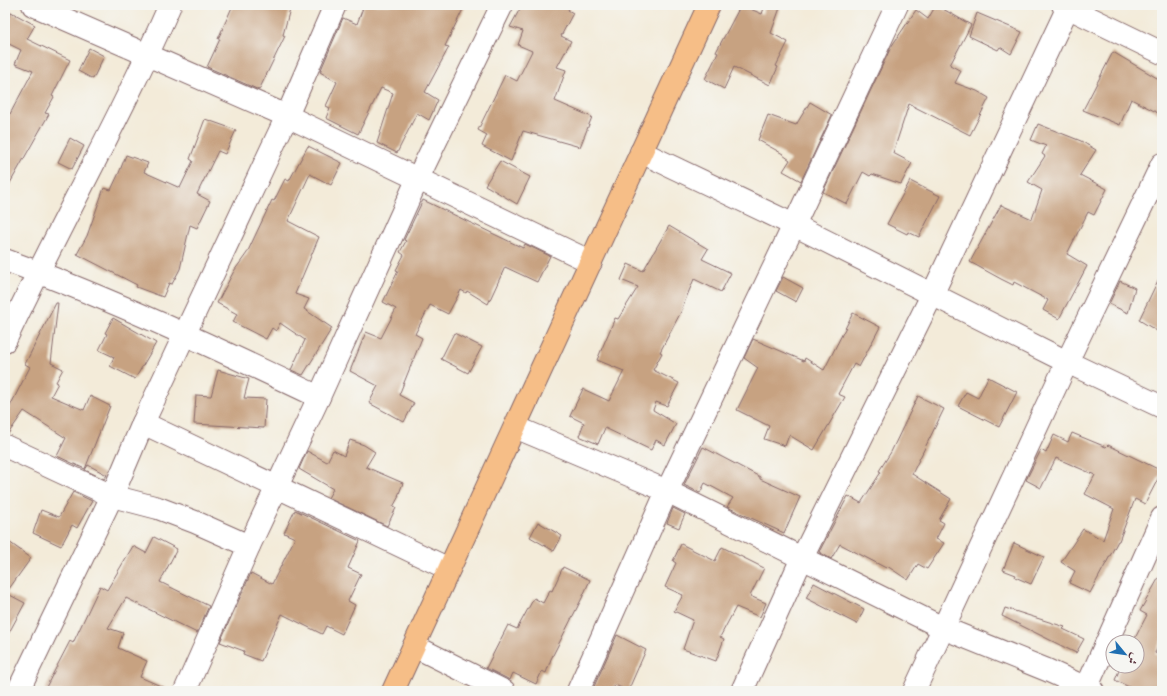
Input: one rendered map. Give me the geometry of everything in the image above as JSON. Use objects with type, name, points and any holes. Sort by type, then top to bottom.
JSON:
[{"type":"main road","points":[[393,691],[709,5]]},
{"type":"street","points":[[34,5],[287,116],[591,262]]},
{"type":"street","points":[[5,341],[38,272],[148,56],[170,5]]},
{"type":"street","points":[[18,691],[112,496],[143,423],[287,116],[335,5]]},
{"type":"street","points":[[185,691],[248,546],[319,397],[418,178],[502,5]]},
{"type":"street","points":[[578,691],[667,491],[794,225],[896,5]]},
{"type":"street","points":[[742,691],[802,558],[932,294],[1067,6],[1162,53]]},
{"type":"street","points":[[641,152],[794,225],[1067,362],[1162,407]]},
{"type":"street","points":[[914,691],[1067,362],[1162,164]]},
{"type":"street","points":[[5,260],[38,272],[184,334],[319,397]]},
{"type":"street","points":[[143,423],[448,569]]},
{"type":"street","points":[[514,427],[667,491],[943,628],[1047,670],[1088,690],[1162,518]]},
{"type":"street","points":[[5,446],[112,496],[158,508],[195,522],[248,546]]},
{"type":"street","points":[[414,646],[504,691]]},
{"type":"building","points":[[233,5],[291,5],[283,35],[285,36],[259,90],[207,67]]},
{"type":"building","points":[[364,5],[465,5],[445,46],[449,47],[425,92],[438,100],[429,120],[417,113],[397,153],[377,143],[393,93],[381,88],[358,134],[326,118],[330,108],[326,106],[337,82],[320,72],[343,18],[357,24]]},
{"type":"building","points":[[522,5],[571,5],[568,10],[573,13],[561,36],[571,41],[557,67],[566,70],[555,101],[592,117],[580,147],[523,131],[511,161],[482,146],[487,135],[478,130],[505,75],[517,81],[532,51],[518,45],[523,31],[510,27]]},
{"type":"building","points":[[741,5],[762,14],[765,5],[781,5],[771,33],[788,42],[776,66],[778,67],[770,85],[734,67],[724,89],[705,79],[718,53],[716,52]]},
{"type":"building","points":[[936,5],[971,25],[950,65],[961,71],[955,83],[977,91],[989,98],[970,135],[909,104],[893,153],[912,163],[901,184],[872,174],[870,176],[863,172],[847,204],[823,192],[891,47],[916,10],[928,19]]},
{"type":"building","points":[[11,12],[35,25],[27,39],[70,60],[52,96],[54,97],[45,113],[49,114],[5,192],[5,111],[10,114],[33,71],[15,64],[21,50],[5,42],[5,24]]},
{"type":"building","points":[[977,13],[1022,32],[1011,54],[1000,47],[998,50],[969,36]]},
{"type":"building","points":[[89,48],[104,56],[93,79],[78,71]]},
{"type":"building","points":[[1113,52],[1162,81],[1162,115],[1131,99],[1120,125],[1083,110]]},
{"type":"building","points":[[810,102],[832,115],[801,181],[783,171],[790,160],[783,154],[758,140],[768,115],[796,125]]},
{"type":"building","points":[[205,119],[236,130],[225,154],[218,151],[197,194],[210,201],[197,228],[190,225],[180,269],[172,284],[169,283],[163,297],[136,287],[137,285],[77,254],[87,236],[104,188],[111,190],[126,155],[148,163],[144,172],[180,188],[193,161],[190,159]]},
{"type":"building","points":[[1038,124],[1081,141],[1096,150],[1080,175],[1107,189],[1094,215],[1088,212],[1067,254],[1087,266],[1059,319],[1043,310],[1048,300],[1014,282],[1013,285],[970,262],[1001,205],[1032,219],[1042,190],[1028,182],[1045,156],[1042,154],[1046,146],[1031,140]]},
{"type":"building","points":[[70,138],[84,146],[72,169],[58,162]]},
{"type":"building","points":[[308,146],[342,163],[331,185],[310,174],[288,221],[319,237],[295,294],[309,299],[304,309],[332,328],[303,375],[291,370],[305,340],[280,323],[276,331],[272,328],[266,339],[233,322],[237,314],[217,303],[234,271],[247,253],[272,200],[274,201],[285,179],[289,181]]},
{"type":"building","points":[[500,161],[530,177],[517,204],[485,185]]},
{"type":"building","points":[[910,181],[940,196],[919,237],[908,232],[907,234],[887,224]]},
{"type":"building","points":[[423,200],[523,248],[525,244],[550,256],[537,282],[505,267],[488,304],[467,291],[466,293],[461,290],[448,314],[430,305],[415,334],[422,338],[399,395],[414,403],[404,422],[369,403],[378,386],[350,371],[366,332],[381,338],[396,309],[383,302],[404,255],[400,252],[406,241],[404,240]]},
{"type":"building","points":[[669,226],[708,249],[702,259],[731,273],[721,292],[694,279],[683,308],[660,352],[662,353],[653,370],[679,383],[667,406],[656,402],[653,410],[676,424],[665,445],[656,440],[651,450],[605,428],[598,444],[579,436],[584,423],[570,416],[583,389],[609,401],[624,371],[597,360],[615,318],[618,319],[638,287],[621,280],[628,264],[643,271]]},
{"type":"building","points":[[1162,272],[1162,334],[1139,320]]},
{"type":"building","points":[[783,277],[803,288],[796,302],[776,291]]},
{"type":"building","points":[[1120,281],[1135,288],[1128,313],[1109,304]]},
{"type":"building","points":[[56,303],[58,303],[51,363],[63,369],[51,396],[84,410],[90,396],[110,406],[85,469],[57,456],[66,438],[24,411],[8,434],[5,434],[5,416],[30,367],[25,364]]},
{"type":"building","points":[[853,313],[880,327],[859,367],[854,364],[838,394],[845,397],[814,450],[789,435],[785,446],[764,439],[769,426],[737,410],[758,368],[744,358],[753,339],[804,361],[805,358],[824,370]]},
{"type":"building","points":[[113,318],[156,343],[135,379],[110,366],[114,357],[99,350],[107,334],[105,333]]},
{"type":"building","points":[[454,333],[482,347],[468,373],[441,359]]},
{"type":"building","points":[[218,370],[249,379],[244,398],[266,399],[264,428],[194,424],[196,395],[211,396]]},
{"type":"building","points":[[988,377],[1017,392],[999,427],[958,406],[966,392],[978,398]]},
{"type":"building","points":[[918,396],[944,409],[912,474],[951,499],[939,520],[944,523],[936,539],[944,543],[927,569],[918,564],[908,580],[887,566],[886,568],[840,544],[831,559],[819,552],[848,496],[861,503],[881,472],[879,471],[891,452]]},
{"type":"building","points":[[1072,433],[1106,447],[1108,445],[1162,471],[1145,504],[1135,499],[1119,541],[1090,593],[1069,583],[1075,571],[1061,562],[1083,529],[1103,540],[1114,509],[1085,494],[1095,475],[1056,458],[1041,488],[1026,480],[1041,450],[1046,453],[1054,435],[1068,442]]},
{"type":"building","points":[[350,440],[364,445],[375,452],[366,467],[403,483],[399,496],[393,507],[396,508],[387,526],[328,498],[333,489],[299,469],[307,451],[327,462],[333,450],[344,456]]},
{"type":"building","points":[[703,447],[760,477],[760,479],[800,497],[784,533],[727,507],[733,498],[705,483],[700,493],[684,485]]},
{"type":"building","points":[[88,465],[107,475],[104,479],[85,470]]},
{"type":"building","points":[[73,492],[92,501],[77,528],[72,525],[61,546],[33,533],[41,510],[59,517]]},
{"type":"building","points":[[673,508],[685,514],[679,528],[667,523]]},
{"type":"building","points":[[295,510],[360,541],[348,568],[361,574],[348,601],[355,605],[342,634],[326,626],[322,634],[282,614],[261,661],[243,654],[244,651],[220,642],[251,573],[272,584],[295,538],[284,533]]},
{"type":"building","points":[[538,522],[562,536],[554,551],[530,537]]},
{"type":"building","points":[[154,537],[177,549],[160,582],[209,606],[197,633],[126,598],[108,628],[123,633],[118,648],[147,661],[140,677],[172,691],[44,691],[70,641],[73,643],[100,586],[107,590],[133,546],[146,553]]},
{"type":"building","points":[[5,539],[31,558],[6,593],[25,603],[5,640]]},
{"type":"building","points":[[1014,543],[1044,557],[1031,584],[1015,577],[1016,575],[1003,570]]},
{"type":"building","points":[[681,544],[715,561],[722,547],[764,568],[750,596],[766,603],[760,617],[736,607],[720,637],[724,639],[716,661],[683,649],[693,620],[674,611],[683,595],[665,587],[676,563],[673,561]]},
{"type":"building","points":[[563,567],[590,580],[551,659],[546,673],[542,671],[536,684],[513,673],[510,680],[486,668],[508,625],[517,629],[534,598],[543,603],[550,590],[552,591]]},
{"type":"building","points":[[1162,572],[1162,639],[1155,653],[1162,657],[1162,691],[1137,691],[1115,680],[1118,674],[1145,674],[1145,634],[1137,634],[1147,615],[1140,611]]},
{"type":"building","points":[[814,583],[864,609],[857,624],[806,598]]},
{"type":"building","points":[[1005,608],[1065,627],[1063,629],[1084,639],[1076,653],[1002,616]]},
{"type":"building","points":[[617,635],[646,650],[628,691],[615,685],[612,691],[592,691]]}]
